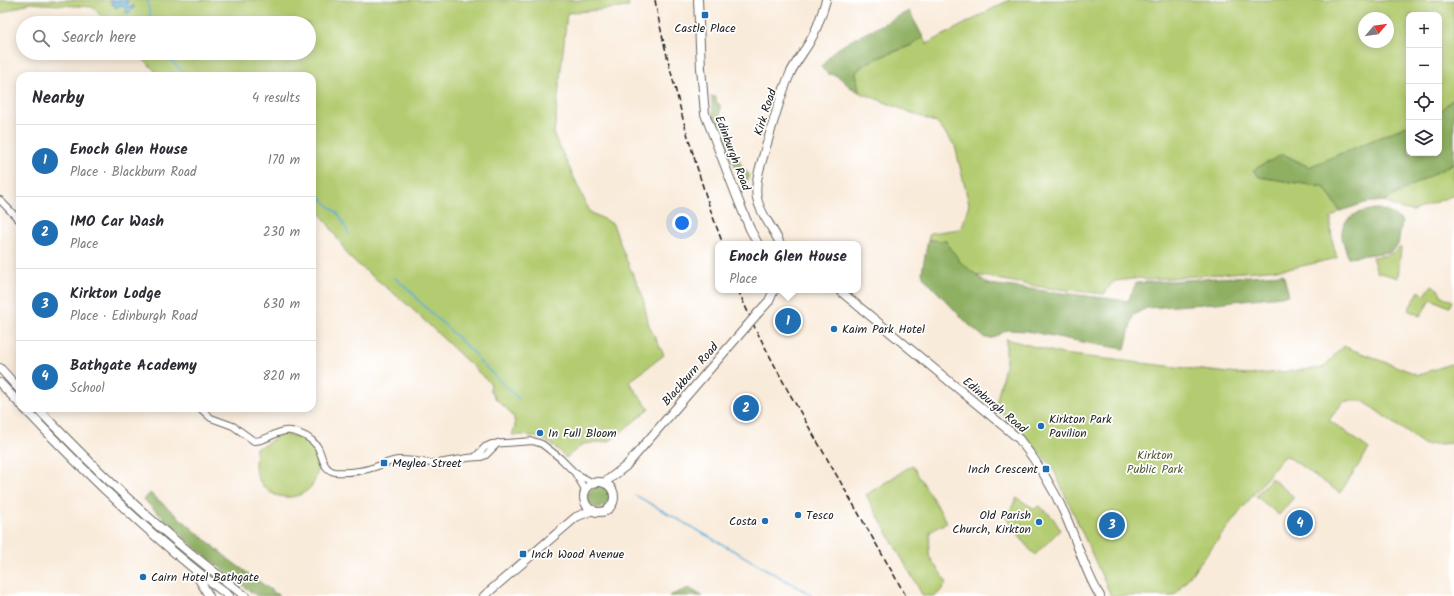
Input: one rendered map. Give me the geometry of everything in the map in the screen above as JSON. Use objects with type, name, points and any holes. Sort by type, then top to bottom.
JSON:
[{"type":"main road","name":"Edinburgh Road","points":[[698,0],[705,114],[739,202],[757,241]]},
{"type":"main road","name":"Kirk Road","points":[[779,241],[759,206],[757,196],[758,177],[781,97],[791,73],[810,41],[826,0]]},
{"type":"main road","points":[[775,241],[776,234]]},
{"type":"main road","name":"Blackburn Road","points":[[613,491],[625,468],[769,301],[773,293]]},
{"type":"main road","name":"Edinburgh Road","points":[[842,293],[1018,439],[1033,457],[1051,485],[1084,564],[1100,596]]},
{"type":"main road","points":[[0,368],[16,386]]},
{"type":"main road","points":[[0,383],[16,400]]},
{"type":"main road","points":[[28,412],[108,494],[192,568],[228,596]]},
{"type":"main road","points":[[41,412],[118,490],[147,516],[245,596]]},
{"type":"main road","name":"Blackburn Road","points":[[604,483],[625,468]]},
{"type":"main road","points":[[484,596],[576,517],[593,510],[603,511],[611,506],[614,498],[611,487],[604,483],[593,483],[586,491],[585,500],[576,517]]},
{"type":"main road","points":[[585,500],[593,510]]},
{"type":"main road","points":[[192,568],[208,596]]},
{"type":"street","points":[[0,200],[16,217]]},
{"type":"street","points":[[204,412],[211,418],[233,426],[254,441],[267,438],[281,431],[290,431],[305,436],[317,446],[325,465],[329,470],[335,472],[368,469],[398,460],[434,463],[474,457],[489,445],[533,441],[542,444],[552,451],[575,474],[586,491]]},
{"type":"street","points":[[575,474],[593,483]]},
{"type":"green space","points":[[0,0],[109,0],[116,8],[121,5],[125,7],[125,9],[134,6],[130,7],[127,4],[128,0],[628,0],[629,7],[567,13],[554,135],[590,212],[613,224],[626,259],[642,294],[649,326],[664,355],[629,382],[649,409],[610,441],[583,444],[566,458],[548,442],[542,439],[529,436],[512,435],[515,426],[514,418],[495,398],[490,390],[491,384],[408,305],[350,258],[316,208],[316,72],[156,72],[144,60],[316,60],[316,16],[101,16],[92,7],[29,3],[0,14]]},
{"type":"green space","points":[[1009,0],[1454,0],[1454,98],[1442,109],[1442,12],[1406,12],[1406,126],[1309,167],[1283,154],[1259,177],[1324,187],[1340,211],[1331,218],[1332,238],[1337,258],[1293,268],[1115,281],[1104,294],[1041,287],[976,275],[960,262],[946,241],[928,240],[930,233],[961,229],[969,204],[955,146],[937,123],[859,92],[856,72],[866,63],[912,45],[923,37],[927,44]]},
{"type":"green space","points":[[909,11],[923,37],[912,45],[866,63],[856,72],[859,92],[838,77],[828,74],[821,67],[833,52],[850,41]]},
{"type":"green space","points":[[711,96],[716,97],[716,102],[720,105],[720,117],[734,147],[733,153],[736,155],[750,176],[746,183],[742,182],[713,116]]},
{"type":"green space","points":[[1454,98],[1454,163],[1383,201],[1365,203],[1340,211],[1324,187],[1259,177],[1253,170],[1283,154],[1309,167],[1406,126],[1406,156],[1442,156],[1442,109]]},
{"type":"green space","points":[[1454,163],[1454,195],[1413,211],[1401,209],[1383,201]]},
{"type":"green space","points":[[1379,209],[1390,213],[1402,221],[1398,245],[1390,252],[1348,257],[1342,235],[1343,226],[1346,221],[1350,217],[1361,212]]},
{"type":"green space","points":[[928,240],[946,241],[960,262],[988,284],[1128,301],[1136,283],[1283,274],[1289,295],[1216,303],[1147,308],[1133,315],[1125,349],[1027,331],[1007,330],[993,338],[985,338],[968,324],[924,278],[922,272]]},
{"type":"green space","points":[[1401,248],[1398,278],[1377,272],[1372,257],[1390,254]]},
{"type":"green space","points":[[1432,285],[1439,290],[1441,295],[1452,301],[1449,307],[1431,299],[1420,316],[1408,310],[1419,291],[1424,296]]},
{"type":"green space","name":"Kirkton Public Park","points":[[1006,339],[1062,354],[1247,375],[1323,368],[1343,346],[1419,375],[1450,364],[1454,367],[1454,443],[1425,445],[1363,401],[1344,401],[1329,420],[1369,449],[1340,493],[1287,456],[1282,458],[1174,596],[1111,596],[1052,466],[1010,423],[996,404],[1006,362]]},
{"type":"green space","points":[[282,434],[300,438],[305,441],[313,448],[317,457],[318,468],[313,484],[304,493],[296,496],[288,497],[273,494],[261,483],[256,472],[256,448]]},
{"type":"green space","points":[[912,465],[947,522],[930,532],[929,556],[947,583],[936,596],[923,596],[866,495]]},
{"type":"green space","points":[[1271,478],[1294,497],[1279,515],[1256,496]]},
{"type":"green space","points":[[603,484],[610,494],[610,498],[605,505],[598,509],[589,503],[588,494],[594,488]]},
{"type":"green space","points":[[150,493],[231,561],[279,596],[257,596],[194,547],[144,500]]},
{"type":"green space","points":[[1017,498],[1035,509],[1038,506],[1046,511],[1054,519],[1060,530],[1035,555],[1025,544],[1006,517]]},
{"type":"green space","points":[[689,588],[702,596],[669,596]]},
{"type":"water","points":[[109,0],[128,0],[127,4],[130,7],[134,6],[129,13],[126,13],[125,7],[121,5],[116,8]]},
{"type":"waterway","points":[[147,0],[150,16]]},
{"type":"waterway","points":[[170,60],[183,72]]},
{"type":"waterway","points":[[316,194],[339,215],[349,234]]},
{"type":"waterway","points":[[395,278],[414,294],[418,300],[476,355],[478,360],[519,399]]},
{"type":"waterway","points":[[635,495],[812,596]]},
{"type":"railway","points":[[655,0],[664,45],[683,119],[706,198],[722,241]]},
{"type":"railway","points":[[739,293],[755,328],[787,389],[906,596]]},
{"type":"place","name":"Castle Place","points":[[705,15]]},
{"type":"place","name":"Enoch Glen House","points":[[788,321]]},
{"type":"place","name":"Kaim Park Hotel","points":[[834,329]]},
{"type":"place","name":"IMO Car Wash","points":[[746,408]]},
{"type":"place","name":"Kirkton Park Pavilion","points":[[1041,426]]},
{"type":"place","name":"In Full Bloom","points":[[540,433]]},
{"type":"place","name":"Meylea Street","points":[[384,463]]},
{"type":"place","name":"Inch Crescent","points":[[1046,469]]},
{"type":"place","name":"Tesco","points":[[798,515]]},
{"type":"place","name":"Costa","points":[[765,521]]},
{"type":"place","name":"Old Parish Church, Kirkton","points":[[1039,522]]},
{"type":"place","name":"Bathgate Academy","points":[[1300,523]]},
{"type":"place","name":"Kirkton Lodge","points":[[1112,525]]},
{"type":"place","name":"Inch Wood Avenue","points":[[523,554]]},
{"type":"place","name":"Cairn Hotel Bathgate","points":[[143,577]]}]
